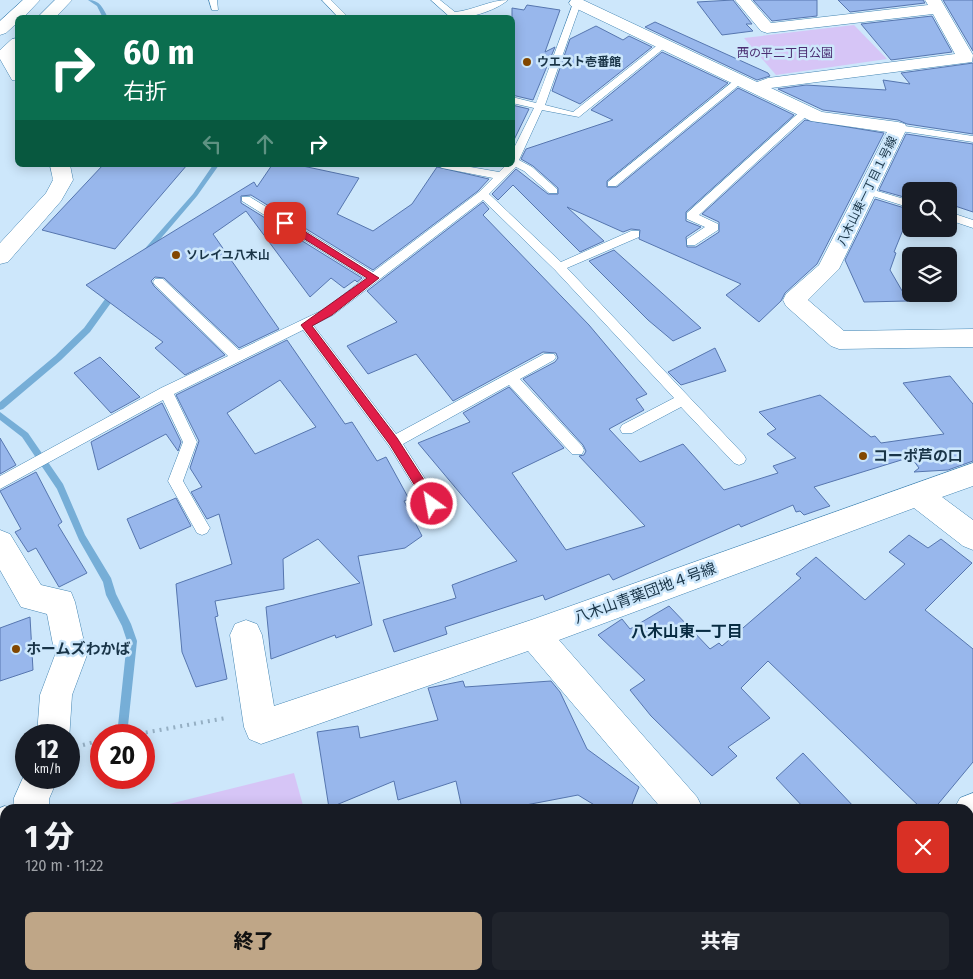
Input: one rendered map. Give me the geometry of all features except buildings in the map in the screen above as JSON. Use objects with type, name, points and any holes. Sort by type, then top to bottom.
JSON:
[{"type":"street","points":[[0,9],[10,0]]},
{"type":"street","points":[[16,15],[32,0]]},
{"type":"street","points":[[48,15],[64,0]]},
{"type":"street","points":[[573,1],[604,0]]},
{"type":"street","points":[[743,0],[767,28],[936,5],[966,58],[748,85]]},
{"type":"street","name":"八木山東一丁目１号線","points":[[573,1],[818,117],[898,128],[828,269],[794,300],[839,340],[973,338]]},
{"type":"street","points":[[0,30],[15,16]]},
{"type":"street","points":[[15,46],[6,54],[15,70]]},
{"type":"street","points":[[0,257],[54,196],[64,180],[61,167]]},
{"type":"street","name":"八木山青葉団地４号線","points":[[259,712],[261,727],[534,634],[973,474]]},
{"type":"street","points":[[917,494],[973,538]]},
{"type":"street","points":[[0,543],[32,597],[60,602],[71,655],[56,694],[55,724]]},
{"type":"street","points":[[534,634],[681,804]]},
{"type":"street","points":[[246,635],[259,712]]},
{"type":"street","points":[[31,804],[36,789]]},
{"type":"lane","points":[[326,0],[342,15]]},
{"type":"lane","points":[[434,0],[453,15],[470,15],[504,0]]},
{"type":"lane","points":[[515,160],[540,105],[573,1]]},
{"type":"lane","points":[[515,101],[540,105],[575,115],[663,45]]},
{"type":"lane","points":[[612,184],[748,85]]},
{"type":"lane","points":[[691,242],[714,227],[691,216],[806,111]]},
{"type":"lane","points":[[898,128],[973,139]]},
{"type":"lane","points":[[515,165],[528,169],[553,191]]},
{"type":"lane","points":[[453,167],[501,176]]},
{"type":"lane","points":[[0,483],[166,392],[239,358],[329,312],[483,194],[510,167]]},
{"type":"lane","points":[[867,191],[902,202]]},
{"type":"lane","points":[[483,194],[559,267],[739,459]]},
{"type":"lane","points":[[246,198],[374,278]]},
{"type":"lane","points":[[957,219],[973,224]]},
{"type":"lane","points":[[559,267],[635,234]]},
{"type":"lane","points":[[159,282],[239,358]]},
{"type":"lane","points":[[306,325],[394,442],[432,504]]},
{"type":"lane","points":[[394,442],[549,357]]},
{"type":"lane","points":[[510,378],[577,450]]},
{"type":"lane","points":[[166,392],[190,442],[175,481],[202,528]]},
{"type":"lane","points":[[627,430],[684,399]]},
{"type":"path","points":[[155,732],[259,712]]},
{"type":"green space","name":"西の平二丁目公園","points":[[854,25],[887,59],[776,75],[744,38]]},
{"type":"green space","points":[[294,773],[303,804],[169,804]]},
{"type":"waterway","points":[[90,0],[99,5],[104,15]]},
{"type":"waterway","points":[[143,255],[195,195],[215,167]]},
{"type":"waterway","points":[[0,407],[58,358],[87,330],[114,293]]},
{"type":"waterway","points":[[0,415],[25,435],[60,487],[82,537],[108,581],[111,595],[126,624],[132,641],[123,724]]},
{"type":"place","name":"ウエスト壱番館","points":[[527,62]]},
{"type":"place","name":"ソレイユ八木山","points":[[176,255]]},
{"type":"place","name":"コーポ芦の口","points":[[863,456]]},
{"type":"place","name":"ホームズわかば","points":[[16,649]]},
{"type":"district","name":"八木山東一丁目","points":[[687,631]]},
{"type":"route","points":[[285,223],[374,278],[329,312],[306,325],[394,442],[432,504]]}]
